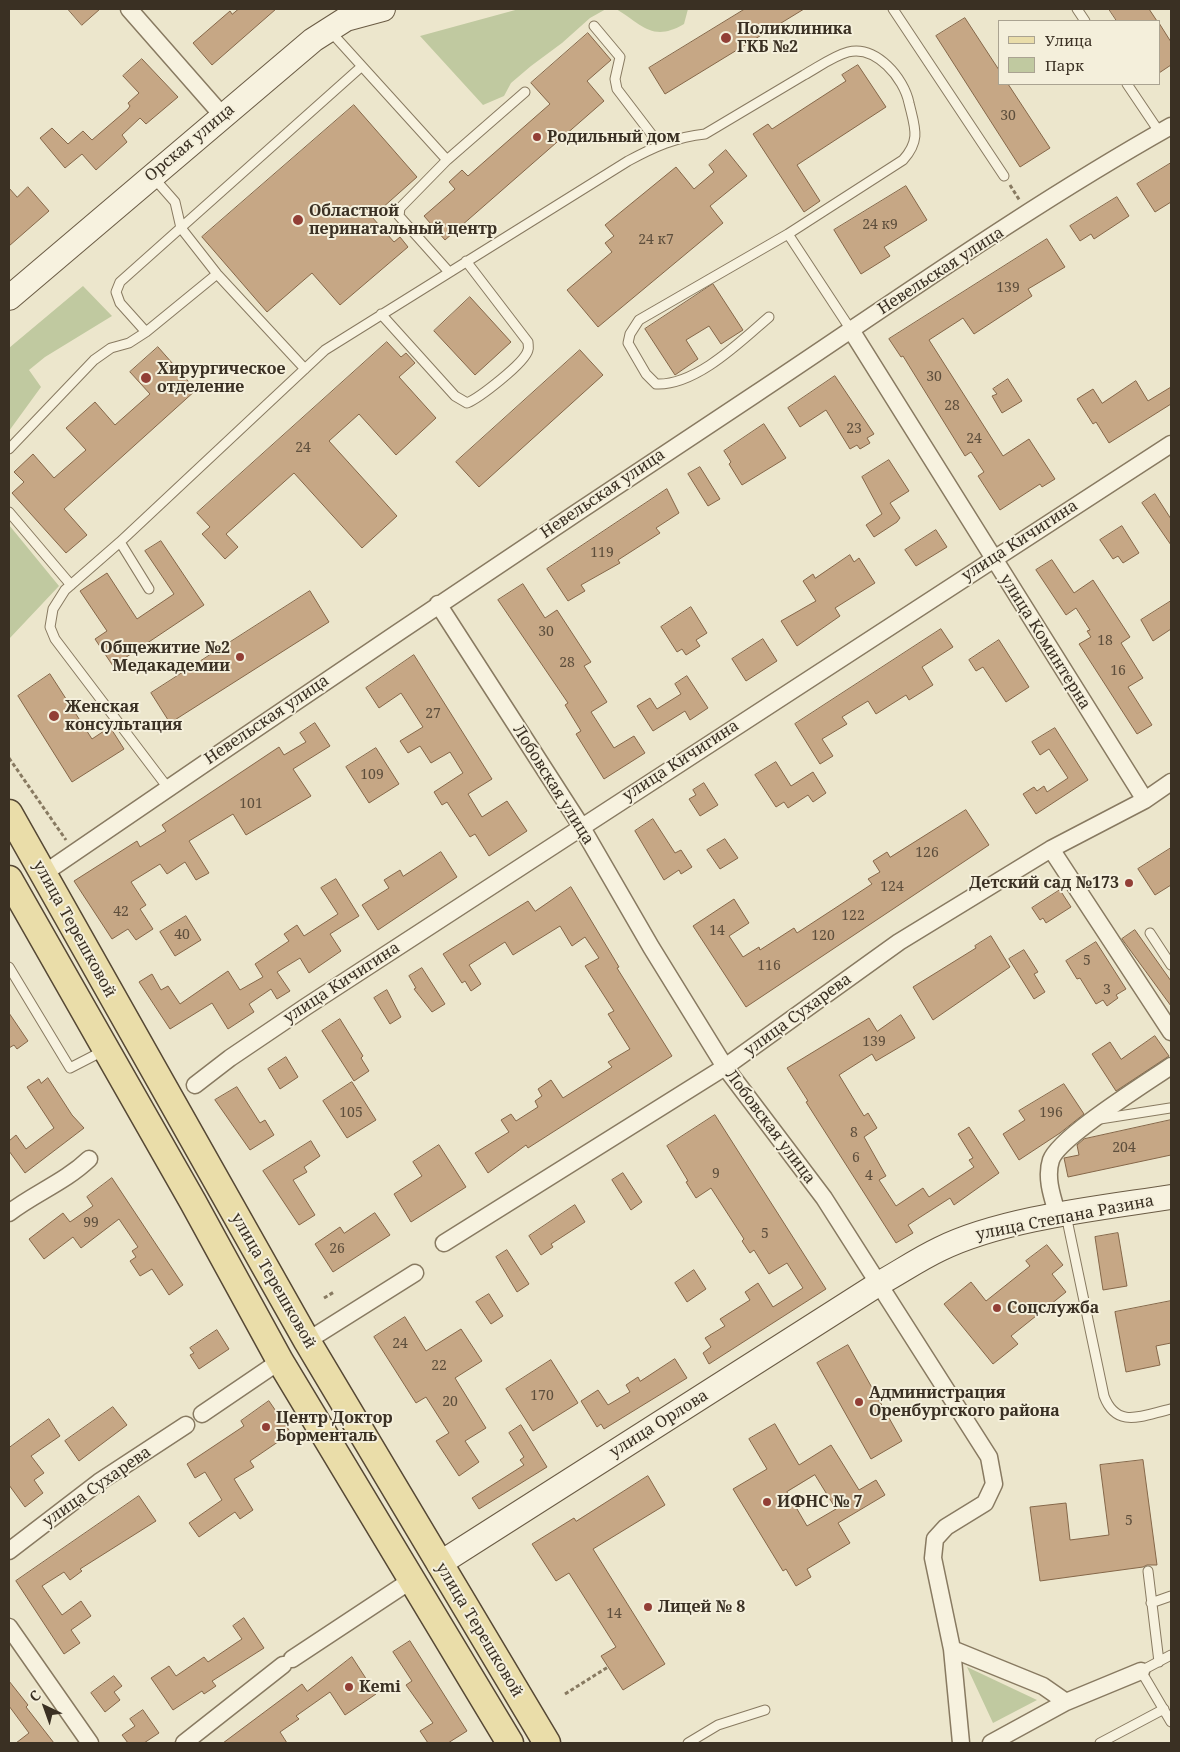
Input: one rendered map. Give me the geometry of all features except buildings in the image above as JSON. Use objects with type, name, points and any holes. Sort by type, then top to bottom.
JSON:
[{"type":"main road","name":"Орская улица","points":[[9,298],[222,115],[328,29],[346,19],[383,9]]},
{"type":"main road","name":"улица Терешковой","points":[[9,813],[307,1341],[547,1743]]},
{"type":"main road","name":"улица Терешковой","points":[[9,879],[194,1202],[280,1361],[410,1581],[510,1743]]},
{"type":"main road","name":"улица Степана Разина","points":[[880,1284],[940,1248],[997,1229],[1062,1215],[1171,1197]]},
{"type":"main road","name":"улица Орлова","points":[[439,1564],[880,1284]]},
{"type":"street","points":[[129,9],[222,115]]},
{"type":"street","name":"Невельская улица","points":[[43,874],[438,604],[851,330],[1028,213],[1166,129]]},
{"type":"street","name":"улица Коминтерна","points":[[851,330],[1145,800]]},
{"type":"street","name":"улица Кичигина","points":[[195,1086],[260,1037],[992,558],[1171,444]]},
{"type":"street","name":"Лобовская улица","points":[[438,604],[581,826],[651,947],[725,1067],[824,1198],[989,1458],[994,1484],[985,1503],[946,1527],[935,1539],[933,1558],[952,1650],[961,1743]]},
{"type":"street","name":"улица Сухарева","points":[[444,1243],[725,1067],[899,942],[1051,849],[1145,800],[1171,782]]},
{"type":"street","points":[[1051,849],[1171,1032]]},
{"type":"street","points":[[1062,1215],[1049,1181],[1051,1159],[1064,1144],[1092,1120],[1171,1066]]},
{"type":"street","points":[[9,1213],[32,1196],[75,1172],[89,1160]]},
{"type":"street","points":[[307,1341],[415,1273]]},
{"type":"street","points":[[202,1414],[280,1361]]},
{"type":"street","name":"улица Сухарева","points":[[10,1544],[99,1482],[186,1425]]},
{"type":"street","points":[[184,1743],[288,1662],[410,1581]]},
{"type":"street","points":[[9,1627],[90,1743]]},
{"type":"street","points":[[952,1650],[1043,1686],[1066,1702]]},
{"type":"street","points":[[991,1743],[1066,1702],[1141,1671]]},
{"type":"lane","points":[[893,9],[1004,176]]},
{"type":"lane","points":[[1077,9],[1084,20]]},
{"type":"lane","points":[[594,26],[620,57],[616,80],[617,89],[659,144]]},
{"type":"lane","points":[[328,29],[447,160]]},
{"type":"lane","points":[[168,788],[55,639],[50,627],[53,609],[64,590],[120,542],[325,350],[628,161],[659,144],[685,136],[705,134],[847,52],[860,51],[882,60],[897,78],[909,101],[916,142],[903,160],[788,234],[639,320],[630,334],[628,343],[646,374],[656,384],[670,384],[724,355],[769,316]]},
{"type":"lane","points":[[146,332],[120,303],[116,292],[120,282],[362,68]]},
{"type":"lane","points":[[1128,85],[1166,129]]},
{"type":"lane","points":[[449,272],[400,216],[400,208],[447,160],[525,92]]},
{"type":"lane","points":[[151,175],[175,202],[181,228],[217,274],[305,369]]},
{"type":"lane","points":[[788,234],[851,330]]},
{"type":"lane","points":[[381,314],[455,396],[467,404],[476,400],[520,361],[528,351],[528,342],[466,262]]},
{"type":"lane","points":[[9,449],[94,360],[111,348],[129,343],[146,332],[217,274]]},
{"type":"lane","points":[[9,512],[71,585]]},
{"type":"lane","points":[[120,542],[149,589]]},
{"type":"lane","points":[[1150,933],[1171,965]]},
{"type":"lane","points":[[9,967],[70,1068],[106,1050]]},
{"type":"lane","points":[[1092,1120],[1170,1108]]},
{"type":"lane","points":[[1062,1215],[1104,1396],[1109,1408],[1116,1415],[1130,1418],[1171,1409]]},
{"type":"lane","points":[[1148,1571],[1158,1662]]},
{"type":"lane","points":[[1151,1602],[1171,1596]]},
{"type":"lane","points":[[1171,1656],[1141,1671],[1171,1722]]},
{"type":"lane","points":[[1100,1743],[1164,1709]]},
{"type":"lane","points":[[688,1743],[718,1725],[764,1710]]},
{"type":"path","points":[[1004,176],[1028,213]]},
{"type":"path","points":[[9,758],[74,852]]},
{"type":"path","points":[[324,1298],[334,1292]]},
{"type":"path","points":[[565,1694],[608,1666]]},
{"type":"green space","points":[[519,9],[606,9],[590,18],[562,43],[511,83],[504,96],[483,105],[420,36]]},
{"type":"green space","points":[[616,9],[688,9],[684,24],[664,32],[655,32]]},
{"type":"green space","points":[[83,286],[112,316],[45,357],[29,370],[41,387],[9,431],[9,348]]},
{"type":"green space","points":[[9,525],[59,586],[9,639]]},
{"type":"green space","points":[[967,1667],[1037,1700],[993,1723]]},
{"type":"place","name":"Поликлиника ГКБ №2","points":[[726,38]]},
{"type":"place","name":"Родильный дом","points":[[537,137]]},
{"type":"place","name":"Областной перинатальный центр","points":[[298,220]]},
{"type":"place","name":"Хирургическое отделение","points":[[146,378]]},
{"type":"place","name":"Общежитие №2 Медакадемии","points":[[240,657]]},
{"type":"place","name":"Женская консультация","points":[[54,716]]},
{"type":"place","name":"Детский сад №173","points":[[1129,883]]},
{"type":"place","name":"Соцслужба","points":[[997,1308]]},
{"type":"place","name":"Администрация Оренбургского района","points":[[859,1402]]},
{"type":"place","name":"Центр Доктор Борменталь","points":[[266,1427]]},
{"type":"place","name":"ИФНС № 7","points":[[767,1502]]},
{"type":"place","name":"Лицей № 8","points":[[648,1607]]},
{"type":"place","name":"Kemi","points":[[349,1687]]}]
